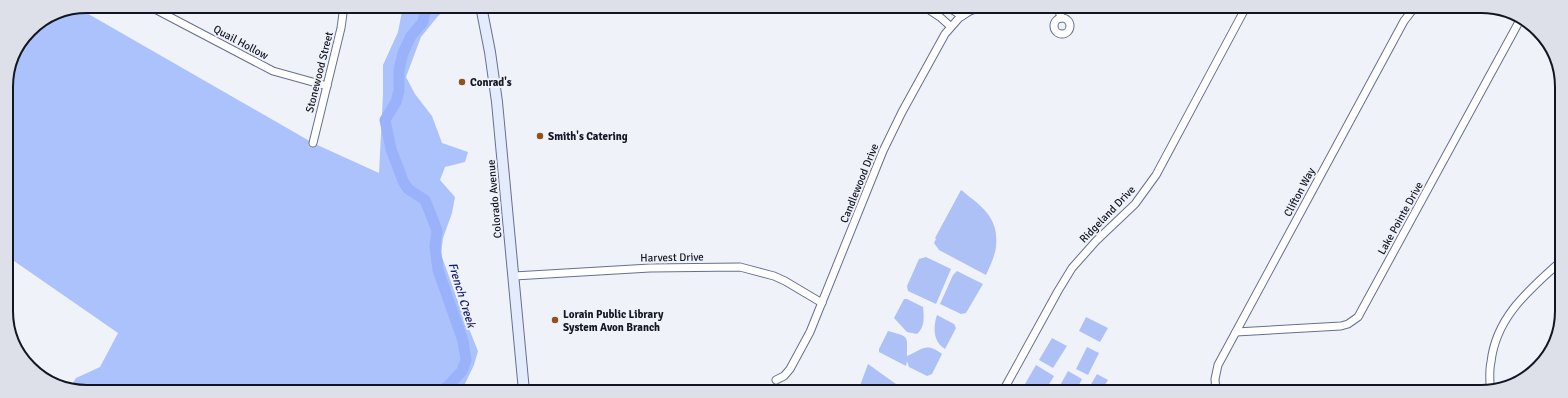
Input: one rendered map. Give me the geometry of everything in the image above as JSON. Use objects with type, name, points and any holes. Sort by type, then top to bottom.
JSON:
[{"type":"main road","name":"Colorado Avenue","points":[[482,13],[490,52],[497,102],[523,385]]},
{"type":"street","name":"Quail Hollow","points":[[165,13],[273,71],[327,86]]},
{"type":"street","name":"Stonewood Street","points":[[313,143],[342,28],[343,13]]},
{"type":"street","points":[[935,13],[950,26]]},
{"type":"street","points":[[957,13],[962,16]]},
{"type":"street","name":"Candlewood Drive","points":[[776,380],[784,376],[794,363],[810,332],[883,151],[902,112],[950,26],[968,13]]},
{"type":"street","points":[[1059,13],[1060,18]]},
{"type":"street","name":"Ridgeland Drive","points":[[1005,385],[1054,297],[1072,268],[1096,241],[1135,204],[1156,175],[1243,13]]},
{"type":"street","name":"Clifton Way","points":[[1215,385],[1215,379],[1218,365],[1404,21],[1410,13]]},
{"type":"street","name":"Lake Pointe Drive","points":[[1236,332],[1341,326],[1348,324],[1358,317],[1518,23]]},
{"type":"street","name":"Harvest Drive","points":[[514,276],[650,268],[740,267],[774,276],[822,303]]},
{"type":"street","points":[[1490,384],[1490,361],[1497,338],[1506,318],[1528,291],[1555,267]]},
{"type":"shaded area","points":[[87,13],[313,143],[379,173],[383,65],[398,32],[402,13],[442,13],[421,37],[406,77],[415,94],[432,116],[442,143],[468,152],[465,162],[445,167],[440,180],[455,197],[452,213],[443,238],[441,254],[478,351],[474,365],[464,385],[72,384],[76,378],[100,367],[118,333],[13,262],[13,83],[17,63],[21,54],[28,42],[38,31],[63,17],[73,14]]},
{"type":"shaded area","points":[[961,190],[987,213],[994,227],[996,235],[996,249],[986,275],[939,250],[934,243],[935,238]]},
{"type":"shaded area","points":[[926,257],[951,269],[936,304],[908,291],[907,286],[919,259]]},
{"type":"shaded area","points":[[957,271],[983,284],[966,313],[961,314],[940,304],[953,275]]},
{"type":"shaded area","points":[[904,299],[923,307],[923,325],[917,334],[907,332],[894,318]]},
{"type":"shaded area","points":[[937,315],[954,324],[956,328],[945,349],[938,342],[935,334]]},
{"type":"shaded area","points":[[1086,317],[1108,328],[1100,342],[1079,331]]},
{"type":"shaded area","points":[[888,331],[900,334],[906,338],[907,356],[924,348],[932,348],[942,354],[932,374],[927,376],[909,367],[907,361],[906,366],[879,352]]},
{"type":"shaded area","points":[[1052,338],[1067,346],[1053,368],[1039,360]]},
{"type":"shaded area","points":[[1087,347],[1099,353],[1088,375],[1076,369]]},
{"type":"shaded area","points":[[868,364],[897,385],[860,385]]},
{"type":"shaded area","points":[[1036,365],[1054,376],[1049,385],[1025,384]]},
{"type":"shaded area","points":[[1068,371],[1082,379],[1079,385],[1060,385]]},
{"type":"shaded area","points":[[1097,374],[1108,380],[1105,385],[1091,385]]},
{"type":"waterway","name":"French Creek","points":[[425,13],[423,22],[411,36],[403,53],[399,70],[399,91],[396,102],[385,120],[391,149],[403,181],[408,189],[425,200],[437,231],[435,246],[438,270],[463,341],[466,360],[462,371],[449,385]]},
{"type":"place","name":"Conrad's","points":[[462,82]]},
{"type":"place","name":"Smith's Catering","points":[[540,136]]},
{"type":"place","name":"Lorain Public Library System Avon Branch","points":[[555,320]]}]
